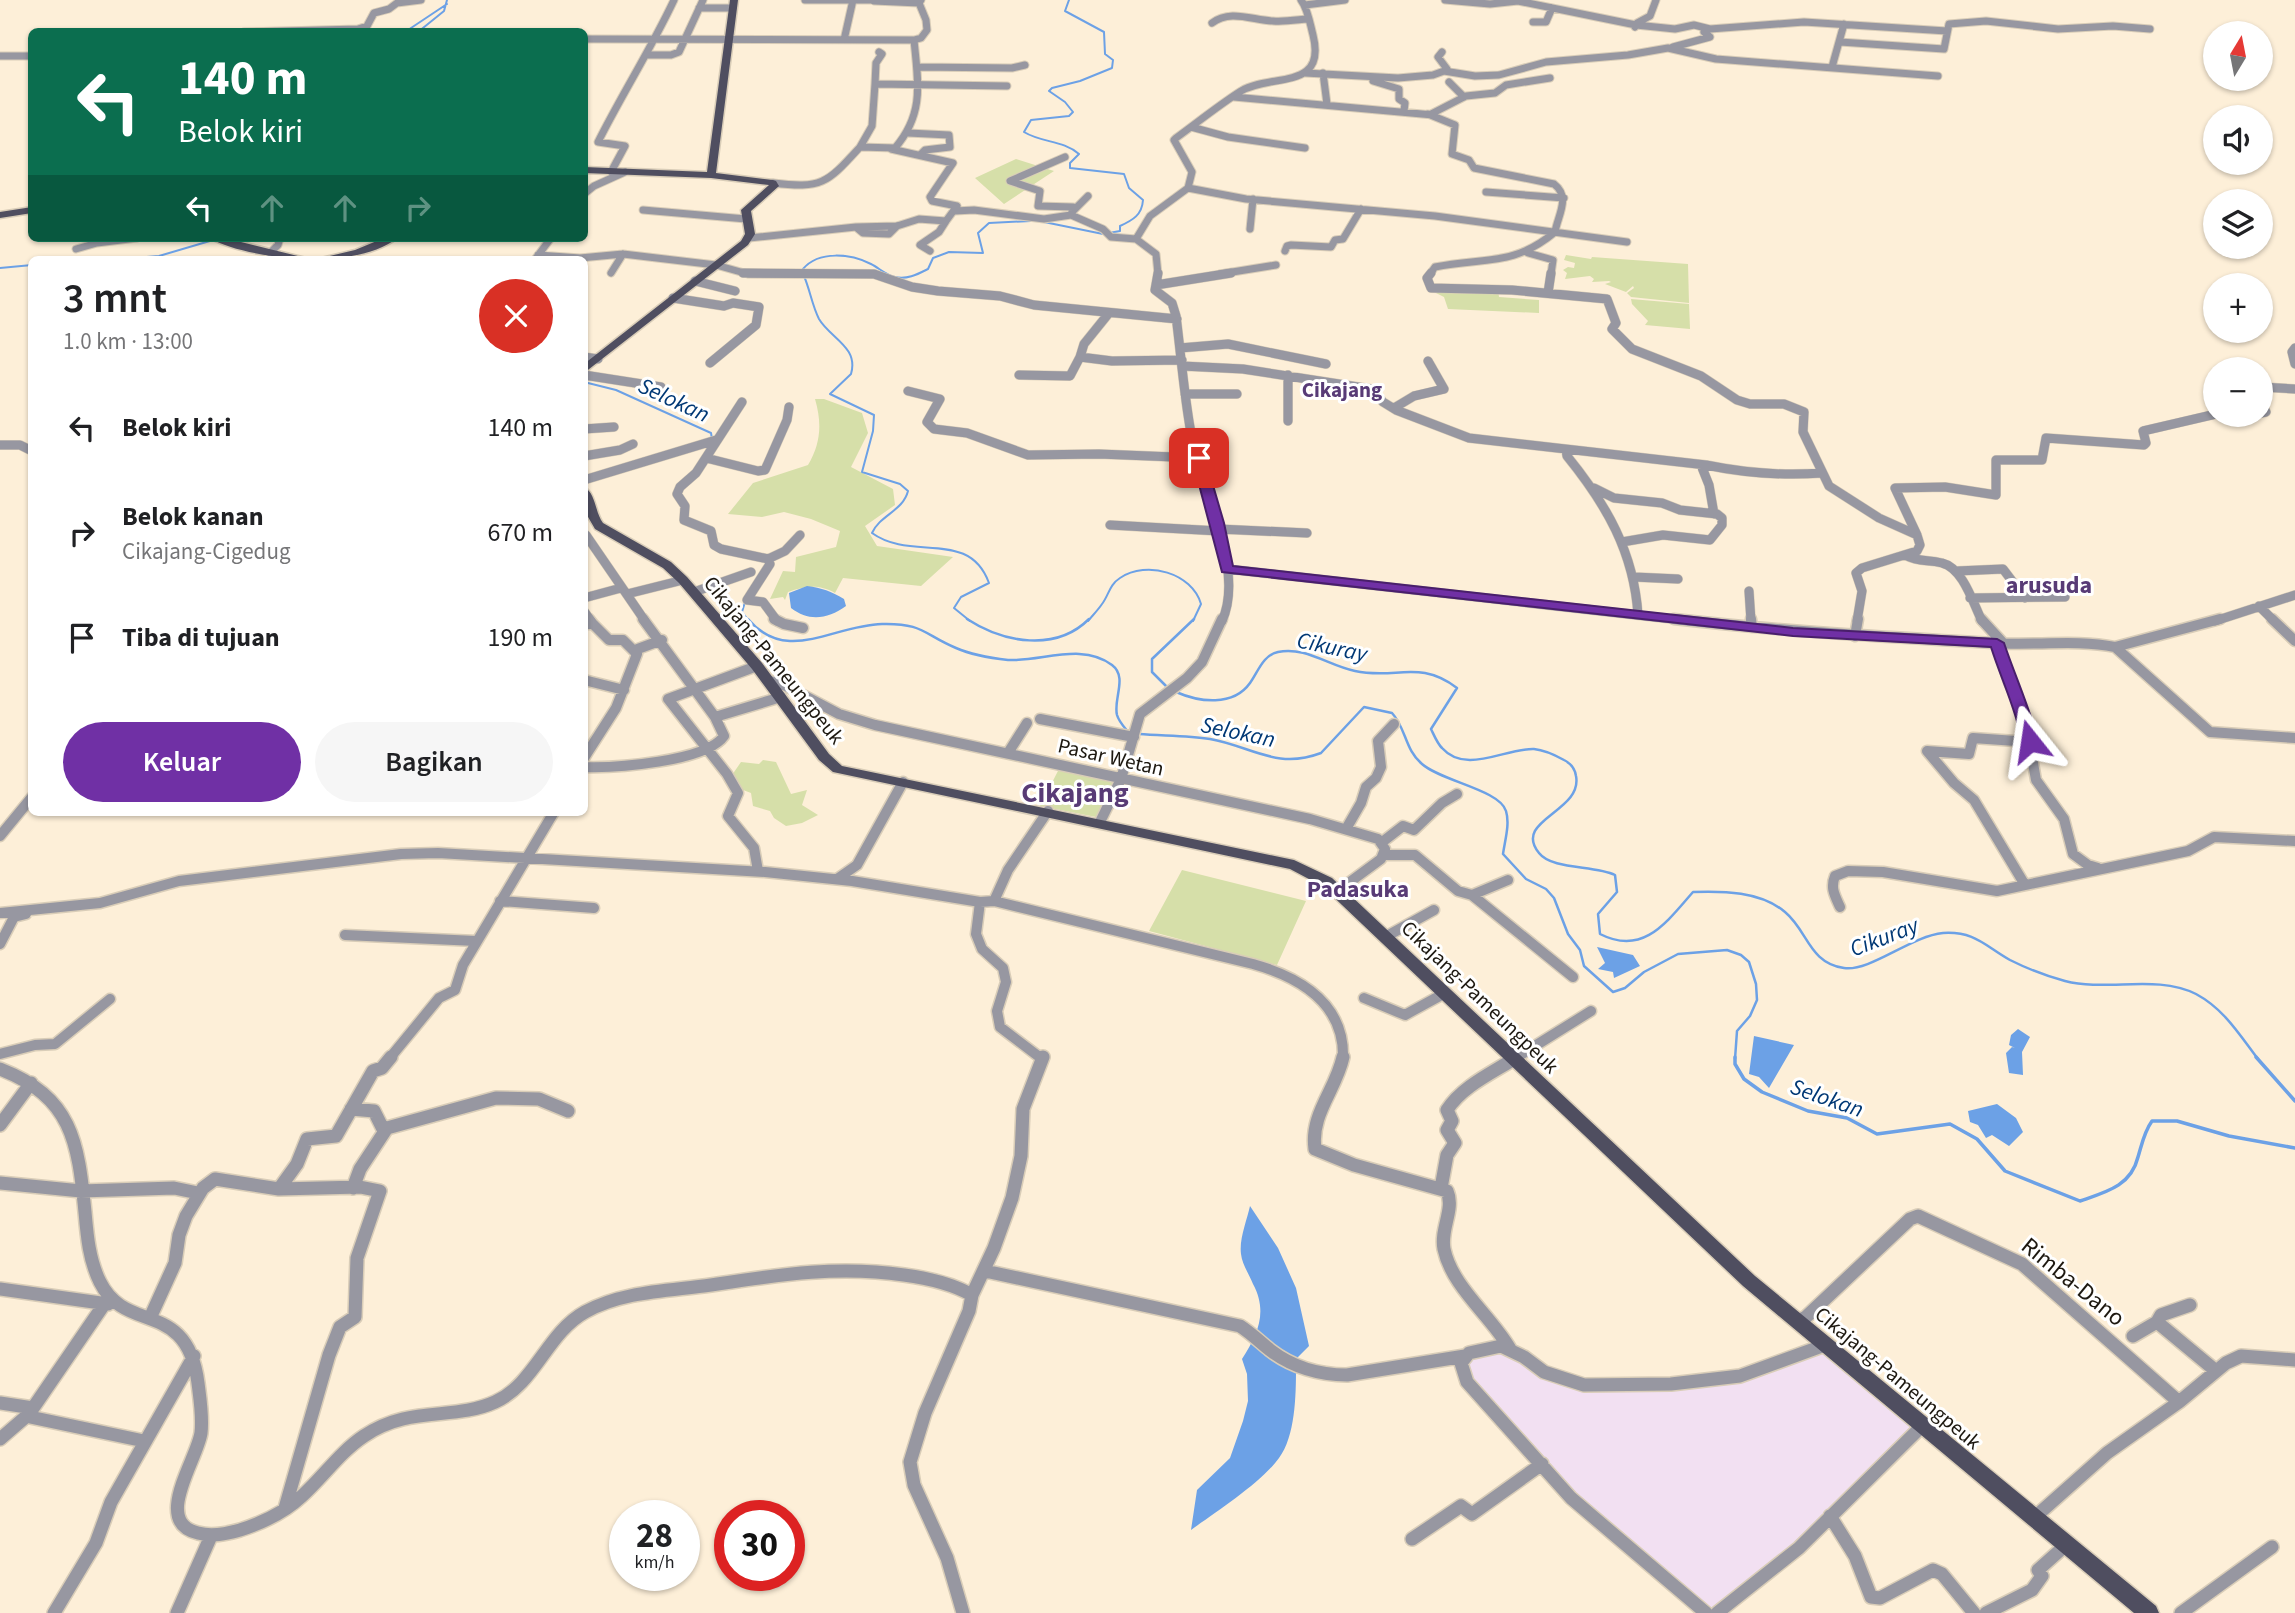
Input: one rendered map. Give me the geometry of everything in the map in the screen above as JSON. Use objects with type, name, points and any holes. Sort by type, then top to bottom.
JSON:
[{"type":"main road","points":[[711,175],[733,4]]},
{"type":"main road","points":[[588,170],[711,175],[773,183],[774,186],[746,210],[749,238],[588,368]]},
{"type":"main road","points":[[0,215],[28,211]]},
{"type":"main road","points":[[226,242],[288,256]]},
{"type":"main road","points":[[337,256],[358,252],[383,242]]},
{"type":"main road","points":[[588,502],[593,518],[602,529]]},
{"type":"main road","name":"Cikajang-Pameungpeuk","points":[[602,529],[667,565],[689,586],[757,666],[824,757],[833,765],[1294,865],[1320,876],[1339,890],[1650,1191],[1797,1322],[2149,1613]]},
{"type":"street","points":[[362,28],[377,11],[389,9],[397,3],[421,0]]},
{"type":"street","points":[[611,172],[625,146],[598,142],[621,96],[647,55],[674,0]]},
{"type":"street","points":[[647,55],[679,52],[703,0]]},
{"type":"street","points":[[588,39],[914,40],[927,33],[927,21],[920,1],[805,0]]},
{"type":"street","points":[[1305,73],[1315,58],[1314,37],[1303,3],[1345,0]]},
{"type":"street","points":[[1445,0],[1482,4],[1522,1],[1636,25],[1672,29],[1694,25],[1706,29],[1799,22],[1947,31]]},
{"type":"street","points":[[1636,25],[1642,18],[1650,16],[1656,0]]},
{"type":"street","points":[[844,40],[853,1]]},
{"type":"street","points":[[699,8],[733,4]]},
{"type":"street","points":[[1480,12],[1482,4]]},
{"type":"street","points":[[1534,22],[1546,22],[1552,8]]},
{"type":"street","points":[[1212,23],[1220,17],[1257,17],[1274,21],[1307,19]]},
{"type":"street","points":[[1840,42],[1942,50],[1950,23],[1983,21],[2058,29],[2108,26],[2150,29]]},
{"type":"street","points":[[1832,67],[1844,24]]},
{"type":"street","points":[[1444,71],[1475,76],[1499,75],[1546,62],[1628,55],[1709,38],[1704,32],[1706,29]]},
{"type":"street","points":[[891,149],[898,146],[908,133],[919,100],[914,40]]},
{"type":"street","points":[[1670,48],[1716,59],[1938,76]]},
{"type":"street","points":[[773,183],[812,187],[824,184],[860,146],[872,126],[876,63],[882,54],[879,52]]},
{"type":"street","points":[[1136,239],[1140,230],[1162,206],[1188,188],[1192,172],[1174,140],[1251,86],[1277,82],[1305,73],[1437,76],[1447,69],[1438,57],[1442,55],[1441,52]]},
{"type":"street","points":[[0,56],[28,56]]},
{"type":"street","points":[[917,67],[1012,68],[1025,65]]},
{"type":"street","points":[[1323,73],[1326,104]]},
{"type":"street","points":[[1373,76],[1369,80],[1400,90],[1399,99],[1405,103],[1404,111]]},
{"type":"street","points":[[1429,114],[1464,97],[1495,93],[1506,85],[1550,78]]},
{"type":"street","points":[[1449,82],[1464,97]]},
{"type":"street","points":[[875,84],[1007,86]]},
{"type":"street","points":[[1234,97],[1429,114],[1455,125],[1452,154],[1469,160],[1474,168],[1555,184],[1562,188],[1564,198],[1556,220],[1555,232],[1537,249],[1491,262],[1440,266],[1430,271],[1427,281],[1435,289],[1548,293],[1607,299],[1616,323],[1612,329],[1625,346],[1642,357],[1698,374],[1743,402],[1782,401],[1802,410],[1806,415],[1802,430],[1832,488],[1879,518],[1917,535]]},
{"type":"street","points":[[1191,127],[1228,137],[1305,148]]},
{"type":"street","points":[[908,133],[949,135],[950,147],[925,150],[921,154]]},
{"type":"street","points":[[860,146],[921,154],[953,163],[930,197],[932,201],[956,205],[955,211],[939,232],[920,245],[930,251]]},
{"type":"street","points":[[1065,157],[1010,181],[1040,191],[1038,206],[1073,207],[1072,213]]},
{"type":"street","points":[[588,191],[625,172]]},
{"type":"street","points":[[1188,188],[1253,199],[1380,211],[1627,242]]},
{"type":"street","points":[[1486,192],[1564,198]]},
{"type":"street","points":[[955,211],[974,210],[1044,219],[1072,213],[1088,196]]},
{"type":"street","points":[[1250,229],[1253,199]]},
{"type":"street","points":[[1285,251],[1286,247],[1291,245],[1331,247],[1335,240],[1343,239],[1360,209]]},
{"type":"street","points":[[643,210],[746,219]]},
{"type":"street","points":[[1378,222],[1380,211]]},
{"type":"street","points":[[1072,213],[1114,238],[1136,239],[1161,259],[1157,292],[1172,303],[1177,319],[1191,435],[1219,530],[1227,569],[1226,611],[1212,644],[1195,670],[1140,714],[1121,779],[1100,822]]},
{"type":"street","points":[[749,238],[856,227],[863,233],[889,234],[897,226],[919,219],[946,221]]},
{"type":"street","points":[[76,250],[105,242]]},
{"type":"street","points":[[270,253],[279,242]]},
{"type":"street","points":[[1527,253],[1553,260],[1548,293]]},
{"type":"street","points":[[611,273],[623,254]]},
{"type":"street","points":[[588,257],[623,254],[716,265],[748,274],[874,274],[912,287],[1002,296],[1032,305],[1177,319]]},
{"type":"street","points":[[1156,285],[1276,265]]},
{"type":"street","points":[[695,281],[735,291]]},
{"type":"street","points":[[673,298],[724,306],[733,303],[759,307],[756,325],[710,363]]},
{"type":"street","points":[[1019,375],[1070,376],[1086,340],[1105,323],[1108,313]]},
{"type":"street","points":[[1180,348],[1228,344],[1326,364]]},
{"type":"street","points":[[2295,348],[2292,355],[2295,363]]},
{"type":"street","points":[[1080,357],[1243,369],[1288,375],[1312,382],[1371,389],[1383,402],[1394,408],[1469,438],[1701,464],[1742,472],[1772,471],[1784,476],[1822,473]]},
{"type":"street","points":[[588,358],[598,359]]},
{"type":"street","points":[[1394,408],[1414,396],[1443,390],[1428,362]]},
{"type":"street","points":[[588,373],[661,387]]},
{"type":"street","points":[[1288,375],[1288,421]]},
{"type":"street","points":[[2273,388],[2295,389]]},
{"type":"street","points":[[908,391],[940,399],[927,422],[934,429],[965,433],[1028,455],[1099,454],[1199,458]]},
{"type":"street","points":[[1185,394],[1237,394]]},
{"type":"street","points":[[742,402],[713,441],[706,458],[677,494],[685,502],[687,513],[684,520],[711,531],[714,545],[721,549],[768,559],[785,551],[800,535]]},
{"type":"street","points":[[706,458],[758,471],[765,470],[787,420],[789,407]]},
{"type":"street","points":[[1855,636],[1862,591],[1856,573],[1862,568],[1906,555],[1919,548],[1917,535],[1895,488],[1945,487],[1995,495],[1998,493],[1996,460],[2042,460],[2046,438],[2144,445],[2146,443],[2143,431],[2203,417]]},
{"type":"street","points":[[588,429],[614,427]]},
{"type":"street","points":[[588,479],[713,441]]},
{"type":"street","points":[[588,455],[620,450],[633,444]]},
{"type":"street","points":[[0,445],[20,445],[28,449]]},
{"type":"street","points":[[1566,450],[1567,456],[1594,488],[1622,542],[1638,590],[1638,615]]},
{"type":"street","points":[[1701,464],[1709,485],[1714,514]]},
{"type":"street","points":[[1594,488],[1614,498],[1660,502],[1680,510],[1722,517],[1723,522],[1710,540],[1663,535],[1622,542]]},
{"type":"street","points":[[1110,525],[1307,533]]},
{"type":"street","points":[[588,534],[602,529]]},
{"type":"street","points":[[588,539],[715,717],[724,738],[682,758],[609,768],[588,767]]},
{"type":"street","points":[[1906,555],[1919,562],[1945,564],[1956,570],[2003,569],[2025,598]]},
{"type":"street","points":[[768,559],[771,564],[747,600],[763,603],[767,612],[780,625],[803,628]]},
{"type":"street","points":[[1227,569],[1752,627],[1855,636],[2000,643],[2101,644],[2115,647],[2182,631],[2295,595]]},
{"type":"street","points":[[1956,570],[1984,625],[2000,643],[2010,686],[2024,714],[2035,780],[2064,819],[2073,854],[2081,861],[2098,868]]},
{"type":"street","points":[[588,597],[624,591],[689,586],[751,572]]},
{"type":"street","points":[[1634,577],[1678,579]]},
{"type":"street","points":[[1749,591],[1752,627]]},
{"type":"street","points":[[1970,598],[2065,597]]},
{"type":"street","points":[[2259,606],[2295,641]]},
{"type":"street","points":[[588,749],[607,728],[637,656],[635,650],[623,640],[609,640],[589,624]]},
{"type":"street","points":[[635,650],[662,640]]},
{"type":"street","points":[[2115,647],[2210,732],[2295,738]]},
{"type":"street","points":[[757,666],[668,699],[729,775],[738,793],[729,816],[742,830],[759,858],[758,871]]},
{"type":"street","name":"Pasar Wetan","points":[[767,680],[786,686],[824,708],[856,720],[1346,829],[1383,849],[1415,855],[1458,891],[1472,895],[1573,977]]},
{"type":"street","points":[[588,681],[624,690]]},
{"type":"street","points":[[715,717],[780,697]]},
{"type":"street","points":[[1040,719],[1134,735]]},
{"type":"street","points":[[1008,753],[1027,723]]},
{"type":"street","points":[[1346,829],[1361,803],[1366,787],[1376,778],[1381,767],[1378,741],[1394,724]]},
{"type":"street","points":[[2025,885],[1974,800],[1954,783],[1927,751],[1969,754],[1972,739],[1975,738],[2030,741]]},
{"type":"street","points":[[836,880],[857,864],[904,782]]},
{"type":"street","points":[[1339,890],[1383,849],[1403,826],[1414,830],[1442,803],[1457,794]]},
{"type":"street","points":[[0,836],[28,802]]},
{"type":"street","points":[[994,901],[993,898],[1006,873],[1048,811]]},
{"type":"street","points":[[279,1189],[298,1164],[307,1139],[336,1136],[373,1071],[382,1068],[439,998],[454,990],[460,970],[476,941],[552,816]]},
{"type":"street","points":[[1840,907],[1832,881],[1835,876],[1848,871],[1883,872],[1992,891],[2192,850],[2206,839],[2214,837],[2295,841]]},
{"type":"street","points":[[0,913],[100,903],[179,881],[401,854],[438,853],[758,871],[980,902],[994,901],[1258,965],[1310,988],[1319,996],[1342,1043],[1341,1069],[1318,1117],[1313,1142],[1315,1149],[1354,1166],[1441,1188],[1450,1195],[1444,1228],[1444,1249],[1449,1264],[1501,1331],[1510,1349]]},
{"type":"street","points":[[1472,895],[1508,880]]},
{"type":"street","points":[[500,901],[594,908]]},
{"type":"street","points":[[963,1613],[947,1558],[914,1485],[910,1462],[925,1413],[969,1311],[972,1295],[999,1238],[1020,1164],[1020,1126],[1025,1099],[1040,1070],[1043,1056],[1000,1027],[997,1011],[1006,982],[1003,968],[982,949],[976,934],[980,902]]},
{"type":"street","points":[[0,944],[14,917],[43,909]]},
{"type":"street","points":[[1387,936],[1434,910]]},
{"type":"street","points":[[345,935],[476,941]]},
{"type":"street","points":[[1364,998],[1405,1015],[1445,993]]},
{"type":"street","points":[[0,1054],[35,1045],[55,1044],[110,999]]},
{"type":"street","points":[[1441,1188],[1447,1156],[1455,1143],[1447,1130],[1452,1121],[1447,1110],[1452,1102],[1474,1084],[1591,1011]]},
{"type":"street","points":[[0,1069],[31,1083],[55,1102],[68,1125],[79,1166],[88,1242],[97,1273],[107,1293],[180,1335],[194,1356],[201,1433],[195,1460],[179,1492],[176,1510],[183,1526],[190,1531],[211,1536],[240,1530],[285,1508],[302,1496],[351,1446],[373,1430],[411,1416],[491,1404],[505,1397],[516,1388],[554,1335],[582,1314],[603,1304],[735,1282],[840,1269],[936,1281],[960,1287],[972,1295]]},
{"type":"street","points":[[0,1125],[31,1083]]},
{"type":"street","points":[[353,1188],[360,1168],[384,1130],[496,1098],[539,1099],[568,1111]]},
{"type":"street","points":[[351,1109],[373,1111],[384,1130]]},
{"type":"street","points":[[150,1318],[170,1277],[187,1212],[198,1193],[210,1180],[306,1192],[353,1188],[380,1191],[357,1258],[355,1317],[340,1327],[329,1355],[285,1508]]},
{"type":"street","points":[[0,1183],[81,1191],[174,1188],[198,1193]]},
{"type":"street","name":"Rimba-Dano","points":[[1797,1322],[1807,1317],[1910,1219],[1918,1216],[2013,1257],[2179,1402]]},
{"type":"street","points":[[985,1270],[1240,1326],[1271,1351],[1299,1367],[1346,1375],[1465,1356],[1501,1346],[1544,1372],[1584,1385],[1671,1384],[1740,1376],[1825,1345]]},
{"type":"street","points":[[0,1289],[126,1306]]},
{"type":"street","points":[[0,1439],[31,1411],[105,1303]]},
{"type":"street","points":[[2133,1336],[2157,1322],[2161,1315],[2190,1305]]},
{"type":"street","points":[[2157,1322],[2216,1371]]},
{"type":"street","points":[[54,1613],[96,1543],[107,1509],[194,1356]]},
{"type":"street","points":[[1465,1356],[1461,1363],[1467,1382],[1571,1498],[1706,1613]]},
{"type":"street","points":[[2035,1517],[2107,1453],[2179,1402],[2225,1363],[2241,1356],[2295,1360]]},
{"type":"street","points":[[0,1403],[31,1411]]},
{"type":"street","points":[[31,1411],[33,1419],[144,1441]]},
{"type":"street","points":[[1717,1613],[1800,1548],[1922,1426]]},
{"type":"street","points":[[1412,1539],[1460,1506],[1472,1514],[1542,1464]]},
{"type":"street","points":[[1830,1516],[1855,1556],[1871,1597],[1880,1598],[1928,1571],[1937,1571],[1975,1613]]},
{"type":"street","points":[[177,1613],[211,1536]]},
{"type":"street","points":[[1986,1613],[2032,1590],[2042,1576],[2038,1570],[2067,1544]]},
{"type":"street","points":[[2181,1613],[2272,1547]]},
{"type":"shaded area","points":[[1825,1345],[1922,1426],[1725,1607],[1706,1613],[1571,1498],[1467,1382],[1469,1353],[1501,1346],[1584,1385],[1740,1376]]},
{"type":"green space","points":[[1016,159],[1054,171],[1004,204],[975,178]]},
{"type":"green space","points":[[1566,255],[1591,259],[1688,264],[1689,303],[1631,297],[1627,293],[1633,286],[1626,292],[1605,284],[1611,282],[1609,281],[1592,282],[1594,279],[1590,276],[1565,279],[1567,273],[1563,270],[1574,268],[1575,263],[1564,260]]},
{"type":"green space","points":[[1498,290],[1499,297],[1539,300],[1539,313],[1448,309],[1444,297],[1436,293]]},
{"type":"green space","points":[[1631,299],[1689,304],[1690,329],[1645,325],[1648,321],[1632,304]]},
{"type":"green space","points":[[815,399],[824,399],[862,413],[868,433],[851,467],[893,489],[895,505],[865,526],[877,546],[953,557],[921,586],[843,578],[835,593],[823,588],[806,587],[788,592],[785,600],[783,597],[770,599],[783,571],[795,572],[796,557],[836,547],[840,531],[784,512],[762,517],[728,514],[753,483],[808,465],[816,449],[819,433]]},
{"type":"green space","points":[[763,760],[776,762],[791,794],[807,790],[802,805],[818,815],[802,823],[786,826],[774,818],[770,811],[753,806],[751,793],[735,787],[732,775],[741,762],[759,764]]},
{"type":"green space","points":[[1059,769],[1114,780],[1096,817],[1040,806]]},
{"type":"green space","points":[[1182,870],[1306,901],[1277,965],[1149,931]]},
{"type":"water","points":[[807,586],[835,594],[844,599],[846,606],[832,614],[819,617],[798,612],[791,608],[789,593]]},
{"type":"water","points":[[1597,947],[1633,955],[1640,966],[1614,978],[1613,972],[1598,969],[1605,963]]},
{"type":"water","points":[[2018,1029],[2030,1037],[2022,1052],[2023,1075],[2009,1073],[2006,1053],[2012,1047],[2015,1048],[2009,1045],[2011,1035]]},
{"type":"water","points":[[1754,1036],[1794,1045],[1769,1088],[1759,1077],[1749,1074]]},
{"type":"water","points":[[1997,1104],[2016,1118],[2023,1132],[2009,1146],[1992,1135],[1986,1138],[1978,1125],[1970,1122],[1968,1111]]},
{"type":"water","points":[[1250,1206],[1278,1248],[1296,1288],[1309,1346],[1296,1359],[1292,1424],[1279,1458],[1250,1487],[1191,1530],[1197,1490],[1230,1458],[1248,1401],[1247,1374],[1242,1359],[1253,1341],[1260,1313],[1257,1294],[1241,1254],[1242,1236]]},
{"type":"waterway","points":[[446,5],[447,0]]},
{"type":"waterway","name":"Cikuray","points":[[1069,0],[1065,11],[1104,32],[1105,54],[1113,60],[1112,68],[1080,81],[1052,88],[1049,91],[1065,102],[1073,112],[1069,116],[1031,120],[1024,132],[1073,149],[1079,154],[1070,163],[1070,168],[1124,174],[1129,188],[1143,200],[1141,210],[1129,222],[1120,226],[1120,231],[1109,233]]},
{"type":"waterway","points":[[411,28],[446,5]]},
{"type":"waterway","points":[[423,28],[444,11],[446,5]]},
{"type":"waterway","name":"Cikuray","points":[[803,269],[826,256],[845,256],[871,264],[892,276],[908,277],[928,269],[933,258],[949,252],[983,253],[978,233],[989,223],[1031,221]]},
{"type":"waterway","name":"Cikuray","points":[[1044,222],[1103,234]]},
{"type":"waterway","points":[[159,256],[206,242]]},
{"type":"waterway","points":[[0,268],[28,265]]},
{"type":"waterway","name":"Cikuray","points":[[804,276],[819,319],[851,357],[851,374],[830,394],[874,415],[873,431],[862,472],[900,484],[908,491],[901,503],[872,533],[904,545],[954,551],[968,556],[980,566],[989,583],[961,597],[954,608],[969,620]]},
{"type":"waterway","name":"Selokan","points":[[588,383],[616,390],[711,433],[712,439]]},
{"type":"waterway","name":"Cikuray","points":[[1088,621],[1116,581],[1143,570],[1167,573],[1188,584],[1201,604],[1194,619]]},
{"type":"waterway","name":"Selokan","points":[[745,602],[742,612],[749,621]]},
{"type":"waterway","name":"Selokan","points":[[748,619],[763,632],[778,639],[795,641],[864,626],[896,624],[915,627],[968,653],[988,657],[1021,660],[1075,654],[1100,658],[1117,670],[1120,682],[1117,715],[1129,733]]},
{"type":"waterway","name":"Cikuray","points":[[969,620],[997,634],[1046,640],[1076,629],[1089,619]]},
{"type":"waterway","name":"Cikuray","points":[[1167,687],[1152,672],[1152,659],[1194,619]]},
{"type":"waterway","name":"Cikuray","points":[[1176,692],[1205,700],[1234,696],[1250,683],[1268,657],[1288,651],[1307,654],[1355,671],[1431,674],[1457,688],[1431,729],[1440,746],[1452,756],[1474,760],[1534,749],[1557,756],[1573,769],[1576,776],[1575,788],[1569,799],[1534,832],[1533,842],[1539,853],[1554,862],[1615,875],[1617,892],[1598,914],[1600,934],[1615,940],[1641,939],[1663,925],[1693,892],[1729,892],[1753,896],[1775,905],[1793,920],[1823,960],[1844,968],[1866,965],[1931,936],[1943,933],[1963,934],[1979,940],[2017,963],[2065,981],[2098,985],[2165,985],[2196,994],[2223,1015],[2258,1059]]},
{"type":"waterway","name":"Selokan","points":[[1139,734],[1210,739],[1277,758],[1305,758],[1321,753],[1364,707],[1392,713],[1412,752],[1422,764],[1442,776],[1482,791],[1501,804],[1508,821],[1503,854],[1526,879],[1546,889],[1554,898],[1568,934],[1580,950],[1584,966],[1613,992],[1625,988],[1644,972],[1678,954],[1727,950],[1741,955],[1749,962],[1756,984],[1757,1000],[1750,1016],[1737,1031],[1735,1059]]},
{"type":"waterway","name":"Cikuray","points":[[2256,1057],[2295,1101]]},
{"type":"waterway","name":"Selokan","points":[[1735,1059],[1744,1079],[1762,1092],[1808,1111],[1847,1118],[1877,1134],[1950,1124],[1977,1139],[2005,1171],[2080,1201],[2116,1186],[2130,1175],[2152,1121],[2177,1121],[2229,1136],[2295,1148]]},
{"type":"district","name":"Cikajang","points":[[1342,390]]},
{"type":"district","name":"arusuda","points":[[2049,585]]},
{"type":"district","name":"Cikajang","points":[[1075,793]]},
{"type":"district","name":"Padasuka","points":[[1358,889]]},
{"type":"route","points":[[1199,458],[1218,523],[1227,569],[1793,632],[1997,643],[2010,686],[2024,714],[2030,741]]}]
